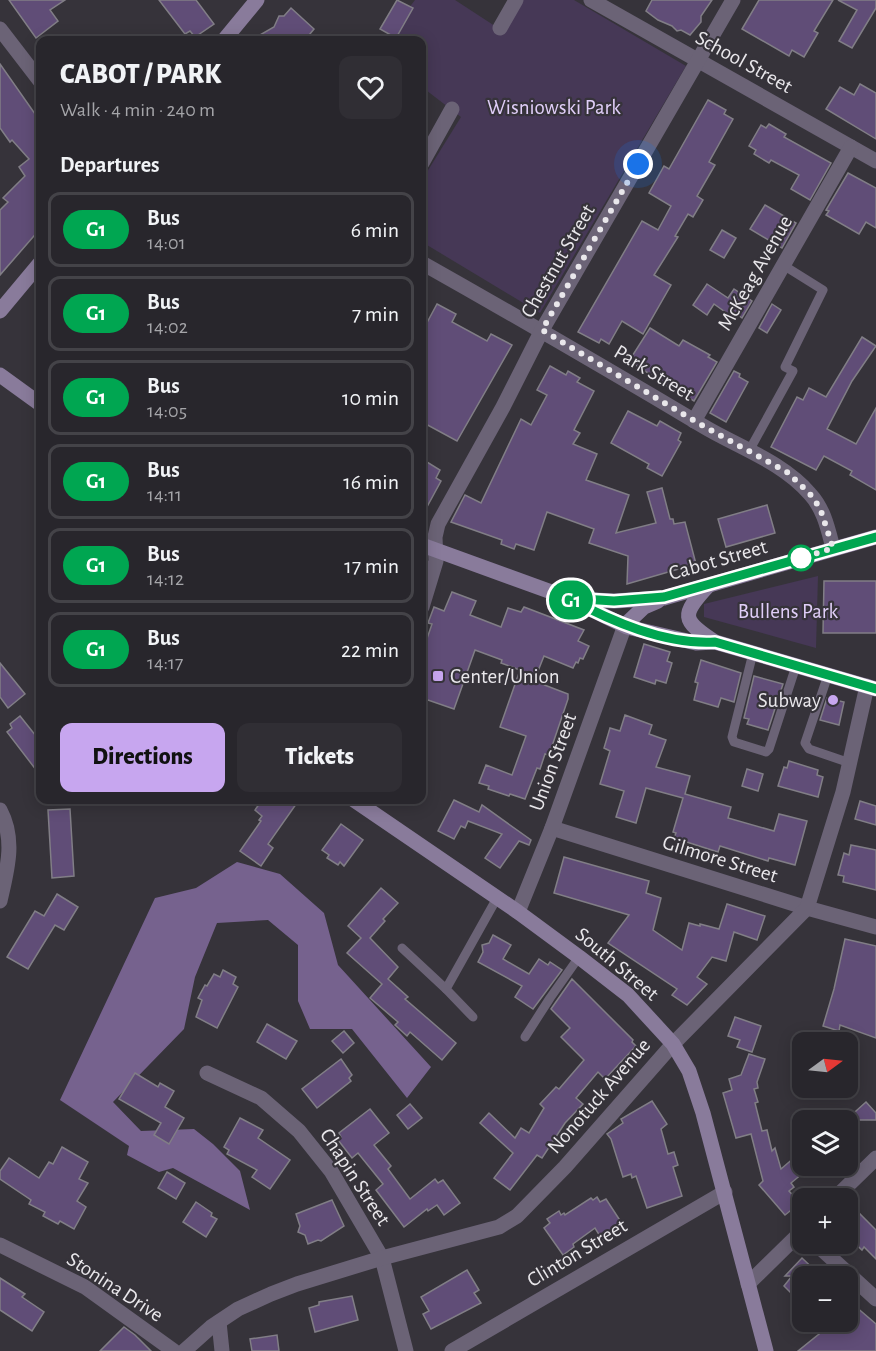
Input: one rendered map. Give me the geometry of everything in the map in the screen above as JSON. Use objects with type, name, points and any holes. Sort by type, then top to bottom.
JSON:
[{"type":"main road","points":[[227,36],[248,3]]},
{"type":"main road","points":[[0,311],[36,273]]},
{"type":"main road","points":[[0,375],[36,401]]},
{"type":"main road","points":[[0,388],[36,402]]},
{"type":"main road","name":"Cabot Street","points":[[568,598],[614,601],[664,597],[876,537]]},
{"type":"main road","points":[[429,547],[568,598],[624,625],[696,643],[715,642]]},
{"type":"main road","points":[[708,586],[691,604],[688,611],[689,618],[697,630],[715,642],[871,688]]},
{"type":"main road","points":[[624,625],[644,607],[664,597]]},
{"type":"main road","name":"South Street","points":[[360,804],[518,912],[579,957],[628,995],[673,1044],[689,1071],[725,1192],[766,1351]]},
{"type":"street","points":[[500,28],[516,0]]},
{"type":"street","name":"School Street","points":[[591,0],[876,161]]},
{"type":"street","name":"Chestnut Street","points":[[426,594],[436,561],[429,547],[435,537],[438,524],[503,407],[542,330],[733,0]]},
{"type":"street","points":[[0,29],[36,76]]},
{"type":"street","points":[[426,156],[453,109]]},
{"type":"street","name":"McKeag Avenue","points":[[694,421],[851,147]]},
{"type":"street","name":"Park Street","points":[[426,265],[542,330],[694,421],[787,472],[810,494],[820,508],[833,548]]},
{"type":"street","name":"Union Street","points":[[518,912],[552,828],[624,625]]},
{"type":"street","name":"Nonotuck Avenue","points":[[184,1351],[238,1309],[288,1287],[382,1258],[499,1227],[517,1216],[565,1167],[673,1044],[807,908],[843,792],[871,688]]},
{"type":"street","points":[[0,810],[4,818],[10,853],[0,901]]},
{"type":"street","name":"Gilmore Street","points":[[552,828],[807,908],[876,927]]},
{"type":"street","name":"Chapin Street","points":[[207,1073],[261,1098],[299,1131],[331,1171],[382,1258],[406,1351]]},
{"type":"street","points":[[845,1188],[876,1158]]},
{"type":"street","name":"Clinton Street","points":[[452,1351],[725,1192]]},
{"type":"street","points":[[748,1284],[792,1241]]},
{"type":"street","name":"Stonina Drive","points":[[0,1245],[85,1287],[174,1351]]},
{"type":"street","points":[[827,1254],[876,1299]]},
{"type":"street","points":[[219,1322],[222,1351]]},
{"type":"lane","points":[[748,451],[793,371],[785,367],[823,290],[783,265]]},
{"type":"lane","points":[[753,653],[732,737],[734,742],[766,752],[769,749],[796,666]]},
{"type":"lane","points":[[828,675],[805,743],[809,749],[850,763]]},
{"type":"lane","points":[[446,989],[497,898]]},
{"type":"lane","points":[[402,948],[473,1017]]},
{"type":"lane","points":[[525,1037],[579,957]]},
{"type":"green space","name":"Wisniowski Park","points":[[415,0],[455,0],[501,30],[522,0],[574,0],[686,66],[540,313],[426,244],[426,174],[461,117],[426,90],[426,36],[387,36]]},
{"type":"green space","name":"Bullens Park","points":[[818,576],[816,648],[704,617],[704,604]]},
{"type":"shaded area","points":[[237,862],[280,874],[324,913],[338,965],[431,1067],[407,1098],[352,1029],[310,1029],[298,1001],[298,945],[268,920],[217,923],[195,977],[184,1029],[113,1102],[141,1131],[194,1129],[240,1171],[250,1210],[173,1168],[159,1172],[127,1155],[129,1146],[60,1100],[155,898],[196,888]]},
{"type":"building","points":[[9,0],[65,0],[50,10],[58,21],[36,38]]},
{"type":"building","points":[[159,0],[196,0],[214,24],[196,36],[190,31],[185,34]]},
{"type":"building","points":[[397,0],[413,8],[397,36],[380,29]]},
{"type":"building","points":[[652,0],[712,0],[701,16],[701,22],[690,35],[681,30],[677,31],[646,11]]},
{"type":"building","points":[[759,0],[833,0],[814,31],[818,33],[804,57],[792,50],[789,56],[742,29]]},
{"type":"building","points":[[838,0],[876,0],[876,8],[852,48],[839,41],[857,10]]},
{"type":"building","points":[[291,8],[314,29],[308,36],[258,36],[274,27],[279,16],[284,16]]},
{"type":"building","points":[[0,64],[36,115],[36,234],[0,275],[0,210],[8,202],[3,198],[25,176],[19,167],[29,159],[12,140],[10,142],[0,128]]},
{"type":"building","points":[[860,84],[876,93],[876,139],[826,109],[840,87],[854,95]]},
{"type":"building","points":[[708,100],[726,110],[724,114],[733,119],[709,162],[715,165],[697,196],[703,200],[693,217],[688,214],[675,236],[678,237],[654,275],[671,285],[643,334],[622,321],[609,344],[601,339],[599,343],[578,332],[642,221],[658,230],[671,206],[649,193],[664,166],[669,169]]},
{"type":"building","points":[[769,124],[786,134],[784,137],[831,163],[810,200],[791,189],[799,175],[771,160],[769,163],[754,154],[756,150],[749,146],[761,125],[766,128]]},
{"type":"building","points":[[848,173],[876,188],[876,228],[866,222],[859,234],[826,215],[829,211],[826,210]]},
{"type":"building","points":[[765,205],[796,223],[782,248],[750,229]]},
{"type":"building","points":[[722,230],[736,238],[724,258],[710,250]]},
{"type":"building","points":[[707,284],[728,298],[734,289],[752,301],[742,318],[738,315],[735,319],[714,304],[707,315],[693,305]]},
{"type":"building","points":[[437,304],[456,314],[452,322],[487,341],[491,334],[512,345],[457,441],[426,424],[426,325]]},
{"type":"building","points":[[772,304],[781,310],[767,333],[759,328]]},
{"type":"building","points":[[650,328],[679,346],[683,340],[710,355],[708,357],[717,362],[694,401],[629,361]]},
{"type":"building","points":[[862,337],[876,346],[852,381],[827,429],[856,444],[876,408],[876,490],[850,475],[852,471],[824,456],[816,470],[771,447],[797,397],[803,400],[809,388],[826,397]]},
{"type":"building","points":[[550,366],[566,375],[568,371],[580,378],[577,382],[594,391],[574,430],[580,433],[573,444],[597,454],[586,480],[629,495],[616,533],[656,523],[647,492],[662,488],[670,519],[673,519],[674,524],[685,522],[696,564],[627,584],[628,556],[589,543],[594,529],[547,512],[534,550],[516,544],[514,549],[501,544],[502,540],[451,522],[465,495],[481,503],[521,419],[531,425],[547,395],[537,390]]},
{"type":"building","points":[[734,371],[748,382],[726,422],[710,413]]},
{"type":"building","points":[[628,411],[657,426],[660,421],[681,433],[678,440],[681,442],[662,476],[647,468],[649,464],[611,443]]},
{"type":"building","points":[[426,461],[440,470],[436,478],[441,481],[426,509]]},
{"type":"building","points":[[767,505],[775,533],[726,547],[718,519]]},
{"type":"building","points":[[824,581],[876,581],[876,633],[823,633]]},
{"type":"building","points":[[452,592],[476,601],[470,615],[501,627],[508,608],[521,612],[524,607],[584,630],[578,641],[589,646],[583,659],[580,658],[573,668],[544,656],[534,681],[568,694],[568,699],[549,755],[545,754],[540,769],[537,768],[525,799],[488,789],[489,786],[479,783],[486,765],[512,775],[526,736],[500,727],[520,670],[501,663],[502,660],[475,650],[454,709],[426,699],[426,641],[432,624],[428,623],[434,607],[444,611]]},
{"type":"building","points":[[644,644],[670,652],[667,661],[672,663],[666,683],[656,680],[655,684],[634,677]]},
{"type":"building","points":[[701,660],[741,673],[734,702],[721,698],[718,707],[694,700],[698,683],[695,682]]},
{"type":"building","points":[[0,663],[25,694],[8,708],[0,697]]},
{"type":"building","points":[[754,676],[783,684],[768,730],[747,724],[749,719],[744,718]]},
{"type":"building","points":[[827,698],[844,702],[839,725],[820,720]]},
{"type":"building","points":[[625,715],[652,725],[649,734],[666,740],[656,767],[690,776],[685,794],[731,807],[728,818],[774,831],[779,814],[807,821],[795,865],[769,858],[768,861],[720,846],[718,852],[674,838],[676,833],[673,832],[683,798],[646,788],[636,823],[616,817],[624,791],[600,784],[610,751],[604,748],[610,728],[620,731]]},
{"type":"building","points":[[20,716],[36,736],[36,770],[7,732],[12,728],[10,724]]},
{"type":"building","points":[[789,761],[818,770],[817,775],[823,777],[818,797],[778,786],[784,767],[787,768]]},
{"type":"building","points":[[747,769],[763,774],[758,791],[742,786]]},
{"type":"building","points":[[454,800],[479,812],[482,805],[531,840],[529,845],[519,841],[500,868],[485,858],[502,834],[468,821],[465,828],[461,826],[454,839],[438,831]]},
{"type":"building","points":[[860,801],[876,806],[876,825],[855,819]]},
{"type":"building","points":[[259,804],[296,804],[268,844],[273,848],[261,866],[240,851],[261,821],[259,820],[262,816],[255,810]]},
{"type":"building","points":[[70,809],[74,876],[52,878],[48,810]]},
{"type":"building","points":[[341,824],[363,840],[344,866],[340,862],[338,865],[327,858],[329,855],[322,850]]},
{"type":"building","points":[[851,845],[876,850],[876,890],[843,882],[844,876],[838,875],[844,853],[849,855]]},
{"type":"building","points":[[564,857],[649,881],[646,893],[661,898],[653,930],[682,950],[689,923],[719,929],[727,904],[765,916],[757,940],[734,932],[726,961],[712,957],[697,977],[707,984],[687,1005],[672,995],[677,989],[608,943],[629,915],[554,893]]},
{"type":"building","points":[[381,888],[398,903],[370,938],[398,967],[388,979],[408,997],[405,999],[456,1043],[442,1060],[410,1032],[407,1036],[395,1025],[398,1022],[370,998],[382,984],[347,953],[361,938],[348,926]]},
{"type":"building","points":[[57,894],[78,907],[64,930],[55,925],[28,969],[7,957],[35,911],[44,916]]},
{"type":"building","points":[[493,935],[511,945],[503,959],[529,974],[539,959],[548,965],[550,962],[562,970],[533,1009],[515,997],[522,986],[478,962],[483,952],[482,945],[489,943]]},
{"type":"building","points":[[845,939],[876,946],[876,1038],[840,1025],[839,1031],[823,1026]]},
{"type":"building","points":[[223,970],[236,977],[233,984],[238,987],[217,1028],[196,1017],[202,1000],[198,998],[205,985],[207,986],[214,974],[220,977]]},
{"type":"building","points":[[572,979],[633,1040],[636,1046],[605,1079],[598,1072],[576,1098],[583,1104],[565,1123],[542,1158],[537,1155],[510,1190],[494,1178],[513,1153],[480,1123],[489,1113],[515,1138],[521,1128],[529,1133],[544,1108],[540,1104],[556,1087],[559,1089],[584,1060],[561,1037],[570,1028],[551,1009]]},
{"type":"building","points":[[735,1017],[761,1026],[752,1052],[737,1047],[740,1040],[728,1036]]},
{"type":"building","points":[[267,1024],[297,1041],[286,1059],[257,1042]]},
{"type":"building","points":[[344,1031],[354,1043],[343,1053],[332,1041]]},
{"type":"building","points":[[749,1054],[765,1059],[757,1082],[758,1088],[754,1089],[762,1131],[767,1130],[772,1151],[775,1148],[781,1169],[792,1160],[792,1176],[800,1176],[791,1183],[794,1187],[789,1191],[792,1194],[792,1209],[785,1215],[759,1185],[763,1181],[751,1134],[736,1138],[723,1093],[732,1090],[729,1079],[741,1075]]},
{"type":"building","points":[[341,1059],[352,1075],[349,1078],[351,1081],[317,1108],[302,1089]]},
{"type":"building","points":[[135,1073],[158,1087],[160,1083],[174,1091],[165,1107],[184,1118],[169,1144],[154,1135],[161,1123],[119,1099]]},
{"type":"building","points":[[652,1101],[667,1124],[661,1129],[668,1154],[674,1152],[678,1165],[673,1167],[682,1196],[647,1208],[636,1176],[632,1178],[631,1174],[623,1177],[611,1139],[607,1134],[623,1123],[621,1119]]},
{"type":"building","points":[[866,1102],[876,1113],[876,1120],[858,1120],[857,1110]]},
{"type":"building","points":[[410,1104],[422,1118],[408,1129],[397,1115]]},
{"type":"building","points":[[370,1109],[389,1133],[374,1145],[391,1166],[388,1169],[410,1199],[435,1179],[438,1183],[443,1180],[460,1203],[444,1215],[437,1205],[428,1211],[427,1209],[404,1227],[376,1190],[383,1184],[358,1153],[352,1158],[338,1140],[341,1137],[339,1133]]},
{"type":"building","points":[[240,1118],[263,1130],[258,1138],[290,1160],[270,1189],[252,1177],[257,1170],[227,1154],[229,1150],[224,1147]]},
{"type":"building","points":[[62,1147],[88,1162],[79,1179],[88,1183],[77,1201],[86,1207],[74,1229],[60,1221],[58,1224],[43,1216],[45,1212],[29,1204],[31,1200],[0,1179],[0,1171],[9,1158],[39,1178],[49,1162],[53,1164]]},
{"type":"building","points":[[167,1172],[185,1183],[176,1199],[158,1188]]},
{"type":"building","points":[[597,1197],[600,1202],[606,1199],[623,1228],[603,1241],[595,1228],[573,1244],[574,1247],[563,1255],[544,1228],[550,1223],[547,1219],[559,1211],[561,1215],[564,1213],[565,1215],[591,1198],[593,1200]]},
{"type":"building","points":[[332,1200],[344,1226],[321,1241],[308,1244],[305,1235],[298,1232],[300,1226],[296,1214]]},
{"type":"building","points":[[196,1202],[217,1219],[206,1237],[183,1222]]},
{"type":"building","points":[[860,1214],[876,1230],[876,1259],[864,1247],[862,1250],[858,1246],[858,1217]]},
{"type":"building","points":[[802,1258],[810,1266],[794,1266]]},
{"type":"building","points":[[792,1269],[792,1276],[785,1276]]},
{"type":"building","points":[[467,1270],[479,1290],[474,1293],[481,1303],[431,1329],[423,1314],[429,1311],[421,1297]]},
{"type":"building","points":[[792,1276],[792,1294],[784,1286]]},
{"type":"building","points":[[0,1278],[25,1294],[22,1297],[44,1312],[32,1331],[0,1310]]},
{"type":"building","points":[[352,1296],[358,1320],[315,1332],[309,1308],[319,1305],[319,1302]]},
{"type":"building","points":[[858,1309],[876,1324],[876,1351],[798,1351],[819,1334],[816,1332],[858,1332]]},
{"type":"building","points":[[124,1327],[135,1335],[151,1351],[100,1351]]},
{"type":"building","points":[[277,1335],[279,1351],[252,1351],[250,1339]]},
{"type":"bus line","name":"G1","points":[[876,537],[664,597],[614,601],[568,598],[627,627],[696,643],[715,642],[876,689]]},
{"type":"place","name":"Center/Union","points":[[438,676]]},
{"type":"place","name":"Subway","points":[[833,700]]},
{"type":"route","points":[[638,164],[542,330],[705,427],[787,472],[810,494],[820,508],[833,548],[792,561],[801,558]]}]
